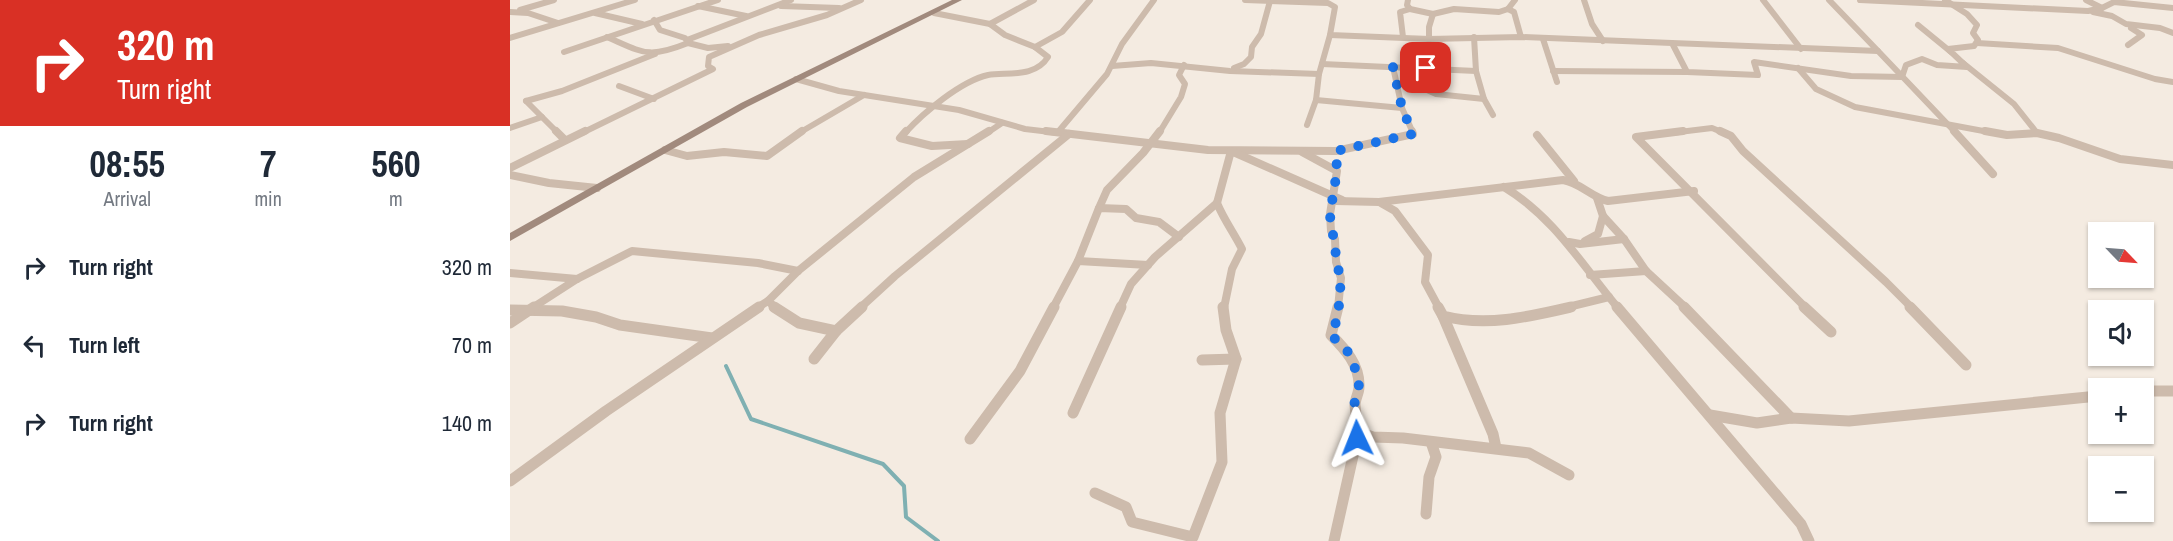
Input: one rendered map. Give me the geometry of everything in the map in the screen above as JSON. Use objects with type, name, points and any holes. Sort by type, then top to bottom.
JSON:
[{"type":"main road","points":[[510,238],[720,118],[958,0]]},
{"type":"street","points":[[510,12],[554,0]]},
{"type":"street","points":[[510,38],[636,0]]},
{"type":"street","points":[[564,52],[718,0]]},
{"type":"street","points":[[565,140],[526,101],[562,92],[764,10],[793,0],[801,6]]},
{"type":"street","points":[[510,168],[713,69],[708,66],[709,57],[759,35],[845,8],[861,0]]},
{"type":"street","points":[[990,24],[1034,0]]},
{"type":"street","points":[[1035,47],[1062,32],[1090,0]]},
{"type":"street","points":[[1058,132],[1112,66],[1122,44],[1154,0]]},
{"type":"street","points":[[1245,0],[1328,1],[1335,8],[1316,100],[1307,125]]},
{"type":"street","points":[[1408,0],[1407,5],[1410,9]]},
{"type":"street","points":[[1403,37],[1400,12],[1410,9],[1433,14],[1454,9],[1499,12],[1508,9],[1515,0]]},
{"type":"street","points":[[1584,0],[1592,24],[1603,41]]},
{"type":"street","points":[[1763,0],[1801,49]]},
{"type":"street","points":[[1829,0],[1993,174]]},
{"type":"street","points":[[1860,0],[1947,2],[2088,11],[2112,16],[2142,35],[2128,45]]},
{"type":"street","points":[[2085,0],[2102,8]]},
{"type":"street","points":[[1227,70],[1244,64],[1251,57],[1252,47],[1261,34],[1270,1]]},
{"type":"street","points":[[2088,11],[2102,8],[2114,1],[2173,8]]},
{"type":"street","points":[[1947,2],[1967,14],[1977,25],[1973,33],[1978,40],[1977,43]]},
{"type":"street","points":[[698,6],[748,16]]},
{"type":"street","points":[[764,10],[780,6],[845,8]]},
{"type":"street","points":[[1508,9],[1514,12],[1521,37]]},
{"type":"street","points":[[520,10],[548,21],[560,23]]},
{"type":"street","points":[[594,13],[642,24]]},
{"type":"street","points":[[934,13],[990,24],[1005,35],[1035,47],[1048,57],[1046,61],[1017,76],[993,75],[979,78],[955,91],[900,138],[932,146],[968,144]]},
{"type":"street","points":[[1429,39],[1429,27],[1433,14]]},
{"type":"street","points":[[654,20],[660,30],[687,42],[708,48],[737,46]]},
{"type":"street","points":[[2126,24],[2160,28],[2173,33]]},
{"type":"street","points":[[1918,25],[2014,104],[2037,133]]},
{"type":"street","points":[[1330,35],[1429,39],[1521,37],[1878,51]]},
{"type":"street","points":[[607,37],[619,41],[627,48],[655,54]]},
{"type":"street","points":[[1474,37],[1476,71],[1484,99],[1493,115]]},
{"type":"street","points":[[1543,39],[1557,82]]},
{"type":"street","points":[[1672,43],[1687,72]]},
{"type":"street","points":[[1967,67],[1948,49],[1974,46],[1977,43],[2058,48],[2155,79],[2173,82]]},
{"type":"street","points":[[1902,77],[1906,65],[1922,59],[1937,64],[1967,67]]},
{"type":"street","points":[[1553,71],[1758,75],[1754,62],[1851,76],[1902,77]]},
{"type":"street","points":[[1112,66],[1142,63],[1320,74]]},
{"type":"street","points":[[1322,64],[1476,71]]},
{"type":"street","points":[[970,439],[1020,371],[1078,261],[1107,190],[1151,143],[1181,97],[1185,84],[1179,75],[1184,65]]},
{"type":"street","points":[[796,79],[864,95],[958,110],[1025,129],[1231,151],[1336,151],[1413,134],[1402,108],[1393,67]]},
{"type":"street","points":[[1798,68],[1816,89],[1855,107],[2007,135],[2037,133],[2059,138],[2120,159],[2173,165]]},
{"type":"street","points":[[1396,83],[1418,86],[1436,94],[1484,99]]},
{"type":"street","points":[[619,86],[654,99]]},
{"type":"street","points":[[665,150],[673,156],[682,158],[723,152],[767,156],[787,140],[864,95]]},
{"type":"street","points":[[1316,100],[1402,108]]},
{"type":"street","points":[[510,128],[542,117]]},
{"type":"street","points":[[510,481],[606,411],[768,301],[798,272],[914,177],[1002,123]]},
{"type":"street","points":[[1830,332],[1789,295],[1694,191],[1636,137],[1712,128],[1731,136],[1743,151],[1803,208],[1886,282],[1966,365]]},
{"type":"street","points":[[813,359],[836,331],[895,276],[1069,134]]},
{"type":"street","points":[[1537,135],[1574,181]]},
{"type":"street","points":[[1231,151],[1336,199],[1379,202],[1504,187],[1516,189],[1563,180],[1574,181],[1586,187],[1597,198],[1603,216],[1624,239],[1647,271],[1791,418]]},
{"type":"street","points":[[1073,413],[1131,284],[1148,265],[1217,203],[1231,151]]},
{"type":"street","points":[[1300,151],[1337,171]]},
{"type":"street","points":[[1334,541],[1357,438],[1358,417],[1354,405],[1359,387],[1357,373],[1348,352],[1331,335],[1338,317],[1341,278],[1336,262],[1335,239],[1331,231],[1330,214],[1336,199],[1336,151]]},
{"type":"street","points":[[510,175],[597,188]]},
{"type":"street","points":[[1516,189],[1575,243],[1590,275],[1801,524],[1809,541]]},
{"type":"street","points":[[1597,198],[1608,201],[1694,191]]},
{"type":"street","points":[[1379,202],[1395,211],[1428,255],[1425,282],[1443,316],[1493,434],[1496,448]]},
{"type":"street","points":[[1095,493],[1126,507],[1132,522],[1193,537],[1222,462],[1220,413],[1236,359],[1226,330],[1223,304],[1232,269],[1242,249],[1232,230],[1226,224],[1217,203]]},
{"type":"street","points":[[1099,208],[1126,209],[1136,218],[1159,222],[1179,237]]},
{"type":"street","points":[[1575,243],[1598,234],[1603,216]]},
{"type":"street","points":[[1575,243],[1624,239]]},
{"type":"street","points":[[510,323],[577,279],[632,251],[758,263],[798,272]]},
{"type":"street","points":[[1078,261],[1148,265]]},
{"type":"street","points":[[1590,275],[1647,271]]},
{"type":"street","points":[[510,273],[577,279]]},
{"type":"street","points":[[1443,316],[1457,321],[1526,317],[1609,297]]},
{"type":"street","points":[[768,301],[781,314],[797,324],[836,331]]},
{"type":"street","points":[[510,310],[562,311],[596,317],[620,325],[712,338]]},
{"type":"street","points":[[1202,360],[1236,359]]},
{"type":"street","points":[[2154,391],[2173,391]]},
{"type":"street","points":[[1710,415],[1757,423],[1791,418],[1848,421],[2088,397]]},
{"type":"street","points":[[1357,438],[1364,434],[1373,437],[1529,453],[1569,475]]},
{"type":"street","points":[[1426,514],[1429,477],[1436,457],[1431,442]]},
{"type":"waterway","points":[[726,366],[751,419],[883,464],[904,486],[906,517],[938,541]]},
{"type":"route","points":[[1357,438],[1358,417],[1354,405],[1359,387],[1357,373],[1348,352],[1331,335],[1338,317],[1341,278],[1336,262],[1335,239],[1331,231],[1330,214],[1337,171],[1336,151],[1413,134],[1402,108],[1393,67],[1426,68]]}]
